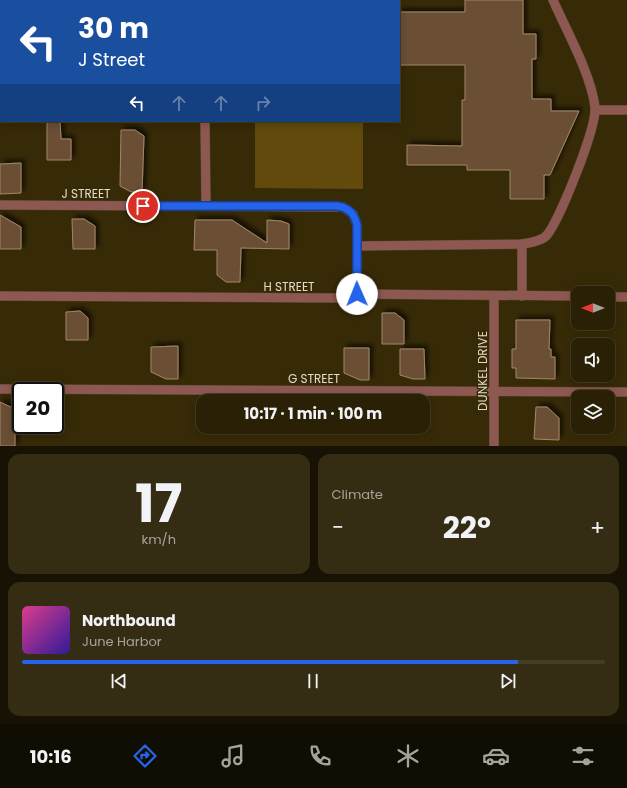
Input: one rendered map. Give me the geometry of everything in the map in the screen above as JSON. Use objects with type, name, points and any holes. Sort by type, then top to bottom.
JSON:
[{"type":"lane","points":[[357,246],[522,244],[534,242],[546,236],[557,219],[588,141],[593,125],[595,110],[588,79],[553,0]]},
{"type":"lane","points":[[595,110],[627,110]]},
{"type":"lane","points":[[205,122],[206,206]]},
{"type":"lane","name":"J STREET","points":[[0,205],[343,207],[348,210],[355,219],[357,246],[357,294]]},
{"type":"lane","points":[[522,244],[522,296]]},
{"type":"lane","name":"H STREET","points":[[0,296],[336,298],[357,294],[571,296]]},
{"type":"lane","name":"DUNKEL DRIVE","points":[[494,296],[494,446]]},
{"type":"lane","points":[[615,297],[627,297]]},
{"type":"lane","name":"G STREET","points":[[0,389],[627,392]]},
{"type":"shaded area","points":[[255,122],[363,123],[363,189],[255,188]]},
{"type":"building","points":[[465,0],[523,0],[523,34],[536,34],[536,59],[532,59],[532,99],[551,99],[551,111],[579,111],[550,175],[544,175],[544,199],[510,199],[510,170],[467,170],[467,165],[407,165],[407,145],[462,146],[462,100],[465,100],[465,65],[400,65],[400,12],[465,12]]},
{"type":"building","points":[[47,122],[60,122],[61,139],[71,139],[71,160],[47,160]]},
{"type":"building","points":[[121,130],[135,130],[144,136],[142,192],[131,192],[120,186]]},
{"type":"building","points":[[21,163],[21,193],[0,194],[0,164]]},
{"type":"building","points":[[0,215],[21,227],[21,249],[0,249]]},
{"type":"building","points":[[72,219],[84,219],[95,226],[95,249],[73,249]]},
{"type":"building","points":[[195,220],[232,220],[267,243],[267,220],[281,221],[289,224],[289,249],[241,248],[240,282],[226,282],[217,275],[217,250],[194,250]]},
{"type":"building","points":[[80,311],[88,318],[88,340],[66,340],[66,312]]},
{"type":"building","points":[[382,313],[395,313],[404,320],[404,344],[382,344]]},
{"type":"building","points":[[516,320],[550,320],[549,349],[551,349],[551,357],[555,357],[555,379],[516,378],[516,368],[512,368],[512,349],[516,349]]},
{"type":"building","points":[[178,346],[178,379],[166,379],[151,372],[151,347]]},
{"type":"building","points":[[344,348],[369,348],[369,380],[360,380],[344,373]]},
{"type":"building","points":[[400,349],[424,349],[425,379],[413,379],[400,375]]},
{"type":"building","points":[[0,402],[12,408],[12,434],[15,434],[15,446],[0,446]]},
{"type":"building","points":[[536,407],[547,407],[559,418],[559,440],[534,439]]},
{"type":"route","points":[[143,206],[343,207],[353,214],[357,225],[357,294]]}]
